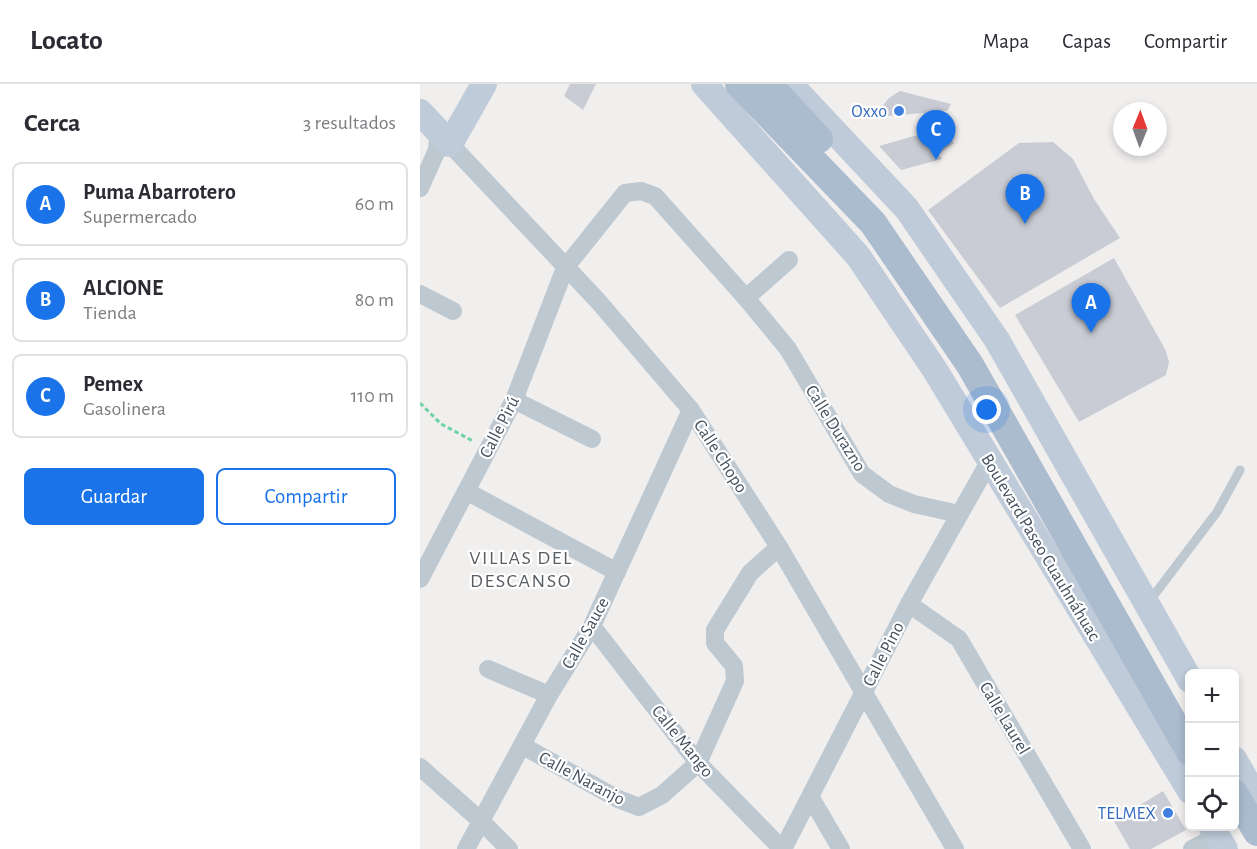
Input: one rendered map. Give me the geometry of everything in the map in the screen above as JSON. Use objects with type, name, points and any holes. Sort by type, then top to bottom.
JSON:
[{"type":"main road","name":"Boulevard Paseo Cuauhnáhuac","points":[[739,84],[873,223],[963,356],[1185,743]]},
{"type":"main road","points":[[768,84],[886,212],[984,356],[1185,705]]},
{"type":"main road","points":[[1239,801],[1257,832]]},
{"type":"main road","points":[[1221,834],[1245,849]]},
{"type":"street","points":[[420,188],[442,142],[464,84]]},
{"type":"street","points":[[442,142],[484,84]]},
{"type":"street","name":"Boulevard Paseo Cuauhnáhuac","points":[[704,84],[858,256],[934,370],[1185,783]]},
{"type":"street","points":[[790,84],[907,209],[997,340],[1185,671]]},
{"type":"street","name":"Calle Chopo","points":[[420,112],[442,142],[598,301],[691,410],[779,547],[955,849]]},
{"type":"street","name":"Calle Durazno","points":[[565,268],[625,194],[641,191],[655,196],[788,349],[862,474],[890,494],[914,504],[959,514]]},
{"type":"street","points":[[746,298],[789,260]]},
{"type":"street","name":"Calle Pirú","points":[[421,575],[514,400],[565,268]]},
{"type":"street","points":[[420,294],[453,311]]},
{"type":"street","points":[[514,400],[592,439]]},
{"type":"street","name":"Calle Sauce","points":[[466,849],[549,695],[592,626],[691,410]]},
{"type":"street","name":"Calle Pino","points":[[783,849],[909,604],[989,462]]},
{"type":"street","points":[[466,491],[617,572]]},
{"type":"street","points":[[698,763],[735,681],[734,666],[716,643],[715,630],[750,573],[779,547]]},
{"type":"street","name":"Calle Laurel","points":[[909,604],[959,639],[1082,849]]},
{"type":"street","name":"Calle Mango","points":[[592,626],[698,763],[783,849]]},
{"type":"street","points":[[488,669],[549,695]]},
{"type":"street","name":"Calle Naranjo","points":[[523,746],[618,799],[639,807],[662,795],[698,763]]},
{"type":"street","points":[[420,766],[509,849]]},
{"type":"street","points":[[1239,768],[1257,799]]},
{"type":"street","points":[[811,798],[841,849]]},
{"type":"street","points":[[1192,849],[1221,834]]},
{"type":"lane","points":[[1147,604],[1217,512],[1240,470]]},
{"type":"path","points":[[420,403],[441,424],[488,449]]},
{"type":"building","points":[[570,84],[596,84],[583,110],[564,96]]},
{"type":"building","points":[[900,91],[951,104],[947,111],[887,116],[879,110],[889,98]]},
{"type":"building","points":[[946,133],[954,143],[940,153],[933,143]]},
{"type":"building","points":[[921,134],[942,159],[901,170],[879,146]]},
{"type":"building","points":[[1053,142],[1073,159],[1094,199],[1120,238],[1000,308],[928,210],[1019,143]]},
{"type":"building","points":[[1114,258],[1166,351],[1169,362],[1166,375],[1079,422],[1015,315]]},
{"type":"building","points":[[1163,791],[1185,831],[1151,849],[1130,849],[1114,821]]},
{"type":"place","name":"Oxxo","points":[[899,111]]},
{"type":"place","name":"Pemex","points":[[936,160]]},
{"type":"place","name":"ALCIONE","points":[[1025,224]]},
{"type":"place","name":"Puma Abarrotero","points":[[1091,333]]},
{"type":"place","name":"TELMEX","points":[[1168,813]]},
{"type":"district","name":"VILLAS DEL DESCANSO","points":[[521,568]]}]
